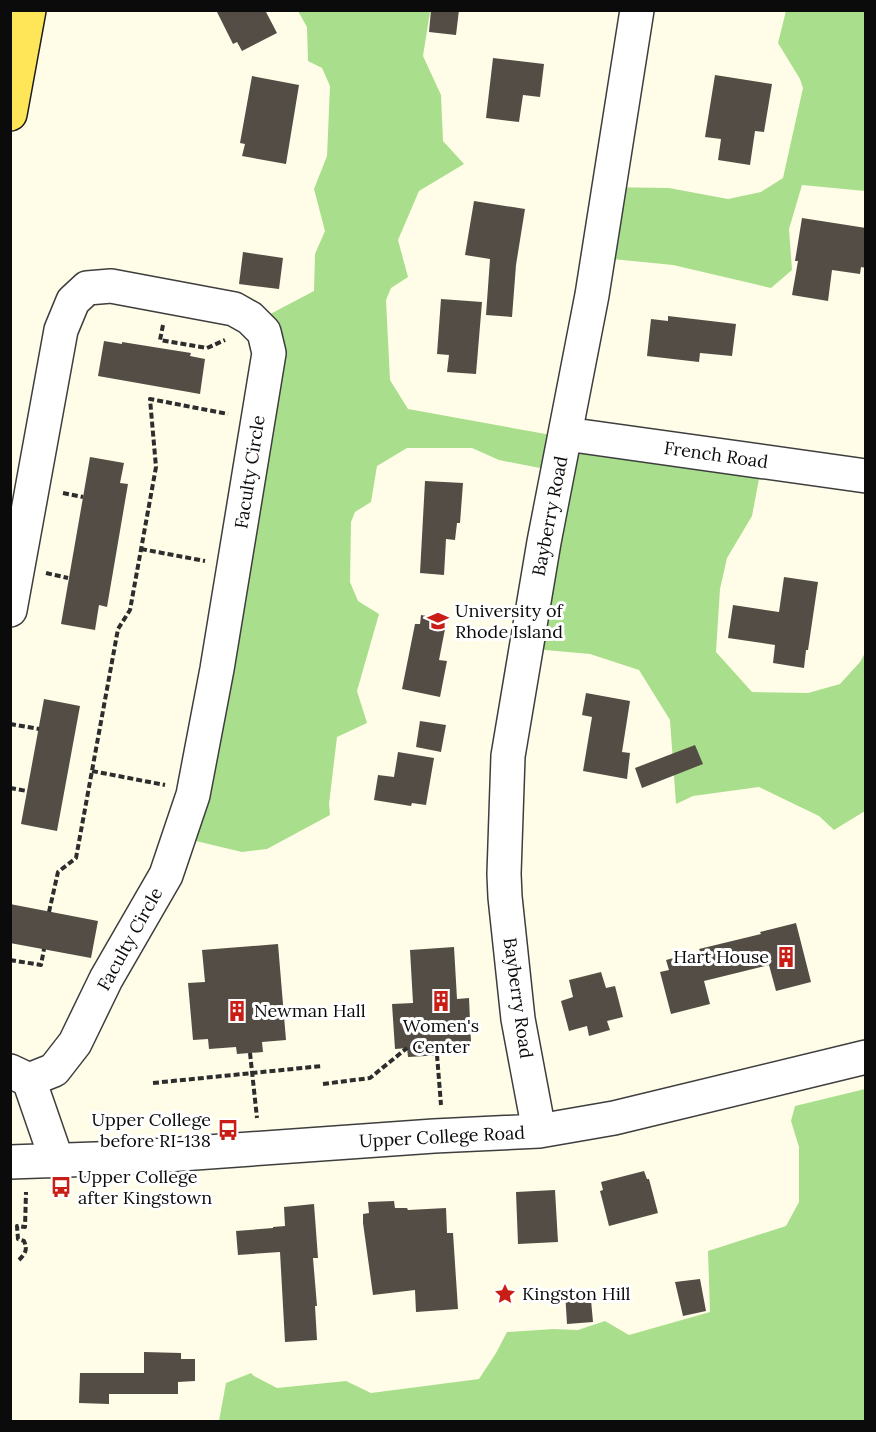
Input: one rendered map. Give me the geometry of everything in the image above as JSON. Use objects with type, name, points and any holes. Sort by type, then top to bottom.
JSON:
[{"type":"main road","points":[[10,114],[29,10]]},
{"type":"street","name":"Bayberry Road","points":[[539,1131],[518,1019],[505,897],[508,756],[544,542],[592,295],[637,10]]},
{"type":"street","name":"Faculty Circle","points":[[10,610],[61,330],[73,301],[87,288],[111,286],[234,309],[250,318],[264,332],[269,353],[217,669],[193,795],[166,874],[106,979],[75,1043],[54,1070],[20,1076],[57,1161]]},
{"type":"street","name":"French Road","points":[[566,434],[866,476]]},
{"type":"street","name":"Upper College Road","points":[[10,1162],[124,1158],[539,1131],[614,1118],[866,1057]]},
{"type":"path","points":[[50,912],[57,872],[76,858],[118,629],[130,610],[156,467],[150,399],[229,414],[259,414]]},
{"type":"path","points":[[141,549],[205,561]]},
{"type":"path","points":[[10,724],[39,729]]},
{"type":"path","points":[[92,771],[168,786]]},
{"type":"path","points":[[10,788],[27,791]]},
{"type":"path","points":[[10,960],[40,965],[44,949]]},
{"type":"path","points":[[324,1084],[370,1078],[407,1048]]},
{"type":"path","points":[[250,1053],[258,1122]]},
{"type":"path","points":[[437,1055],[442,1109]]},
{"type":"path","points":[[153,1083],[322,1066]]},
{"type":"path","points":[[19,1260],[26,1253],[27,1247],[24,1241],[18,1239],[16,1233],[17,1227],[25,1227],[26,1192]]},
{"type":"green space","points":[[298,11],[441,11],[430,12],[423,56],[441,95],[443,141],[464,164],[419,191],[398,240],[408,277],[391,288],[386,300],[390,380],[408,409],[551,435],[762,463],[752,516],[727,558],[720,589],[716,652],[752,692],[808,693],[840,684],[865,653],[865,811],[834,830],[819,816],[759,787],[693,796],[676,804],[670,720],[639,670],[590,654],[523,648],[545,469],[499,460],[472,448],[407,448],[377,466],[371,502],[355,512],[351,522],[350,582],[358,601],[379,614],[357,691],[367,723],[337,737],[329,804],[330,815],[267,849],[242,852],[179,837],[264,359],[249,325],[314,291],[315,254],[325,231],[314,189],[327,156],[330,86],[322,68],[308,61],[307,27]]},
{"type":"green space","points":[[786,11],[865,11],[865,191],[802,185],[789,229],[792,270],[771,288],[673,265],[592,257],[603,187],[669,188],[728,199],[761,192],[783,178],[803,88],[778,43]]},
{"type":"green space","points":[[865,1089],[865,1421],[219,1421],[226,1383],[251,1373],[277,1388],[346,1381],[371,1393],[479,1379],[507,1332],[578,1330],[605,1321],[629,1335],[710,1312],[708,1251],[786,1226],[799,1202],[799,1147],[791,1121],[795,1106]]},
{"type":"building","points":[[216,10],[265,10],[277,33],[242,51],[237,42],[233,44]]},
{"type":"building","points":[[431,10],[459,10],[456,35],[429,32]]},
{"type":"building","points":[[493,58],[544,64],[540,97],[523,95],[519,122],[486,118]]},
{"type":"building","points":[[715,75],[772,84],[764,132],[755,131],[750,165],[718,160],[721,139],[705,137]]},
{"type":"building","points":[[252,76],[299,85],[286,164],[242,156],[245,144],[240,143]]},
{"type":"building","points":[[474,201],[525,209],[516,265],[512,317],[486,315],[490,259],[465,255]]},
{"type":"building","points":[[802,218],[866,228],[866,268],[861,267],[860,274],[832,270],[828,301],[792,295]]},
{"type":"building","points":[[243,252],[283,258],[279,289],[239,284]]},
{"type":"building","points":[[441,299],[482,302],[476,374],[447,372],[449,355],[437,354]]},
{"type":"building","points":[[668,316],[736,324],[732,356],[700,353],[699,362],[647,356],[651,319],[668,321]]},
{"type":"building","points":[[104,341],[191,353],[190,356],[205,359],[200,394],[98,376]]},
{"type":"building","points":[[90,457],[124,463],[120,483],[128,484],[107,607],[99,605],[95,630],[61,624]]},
{"type":"building","points":[[425,481],[463,483],[460,523],[457,523],[455,540],[446,539],[444,575],[420,573]]},
{"type":"building","points":[[784,577],[818,582],[804,668],[773,663],[775,645],[728,638],[733,605],[779,612]]},
{"type":"building","points":[[421,615],[443,619],[441,629],[445,629],[439,660],[447,661],[440,697],[402,689],[415,624],[420,624]]},
{"type":"building","points":[[586,693],[630,701],[622,752],[630,753],[627,779],[583,771],[592,717],[582,715]]},
{"type":"building","points":[[44,699],[80,706],[57,831],[21,824]]},
{"type":"building","points":[[420,721],[446,725],[441,752],[416,747]]},
{"type":"building","points":[[695,745],[703,764],[642,788],[635,768]]},
{"type":"building","points":[[398,752],[434,758],[426,805],[412,803],[411,806],[374,800],[378,775],[394,777]]},
{"type":"building","points":[[10,904],[98,921],[91,958],[10,943]]},
{"type":"building","points":[[796,923],[811,982],[776,991],[769,965],[704,981],[710,1004],[671,1014],[660,972],[669,970],[666,960]]},
{"type":"building","name":"Newman Hall","points":[[278,944],[286,1040],[262,1042],[263,1052],[237,1054],[236,1047],[209,1049],[208,1039],[193,1040],[188,983],[205,982],[202,950]]},
{"type":"building","name":"Women's Center","points":[[454,947],[457,999],[469,998],[471,1042],[460,1043],[461,1054],[408,1057],[407,1048],[395,1049],[392,1004],[413,1003],[410,950]]},
{"type":"building","points":[[601,972],[606,988],[615,986],[623,1017],[607,1021],[610,1030],[589,1036],[587,1026],[569,1031],[561,1001],[573,997],[569,980]]},
{"type":"building","points":[[644,1171],[649,1179],[658,1213],[609,1226],[600,1191],[603,1190],[601,1182]]},
{"type":"building","points":[[555,1190],[558,1242],[518,1244],[516,1192]]},
{"type":"building","points":[[394,1201],[395,1208],[407,1208],[408,1210],[446,1208],[447,1233],[453,1233],[458,1309],[416,1312],[415,1290],[373,1295],[363,1214],[369,1213],[368,1202]]},
{"type":"building","points":[[314,1204],[318,1258],[313,1258],[317,1340],[285,1342],[280,1252],[238,1255],[236,1231],[285,1226],[284,1207]]},
{"type":"building","points":[[700,1279],[706,1311],[683,1316],[675,1282]]},
{"type":"building","points":[[590,1289],[593,1322],[567,1324],[565,1292]]},
{"type":"building","points":[[144,1352],[181,1353],[181,1359],[195,1359],[195,1381],[178,1382],[178,1394],[109,1394],[109,1404],[79,1403],[80,1373],[144,1373]]},
{"type":"place","name":"University of Rhode Island","points":[[438,621]]},
{"type":"place","name":"Hart House","points":[[786,957]]},
{"type":"place","name":"Women's Center","points":[[441,1001]]},
{"type":"place","name":"Newman Hall","points":[[237,1011]]},
{"type":"place","name":"Upper College before RI-138","points":[[228,1130]]},
{"type":"place","name":"Upper College after Kingstown","points":[[61,1187]]},
{"type":"place","name":"Kingston Hill","points":[[505,1294]]}]
